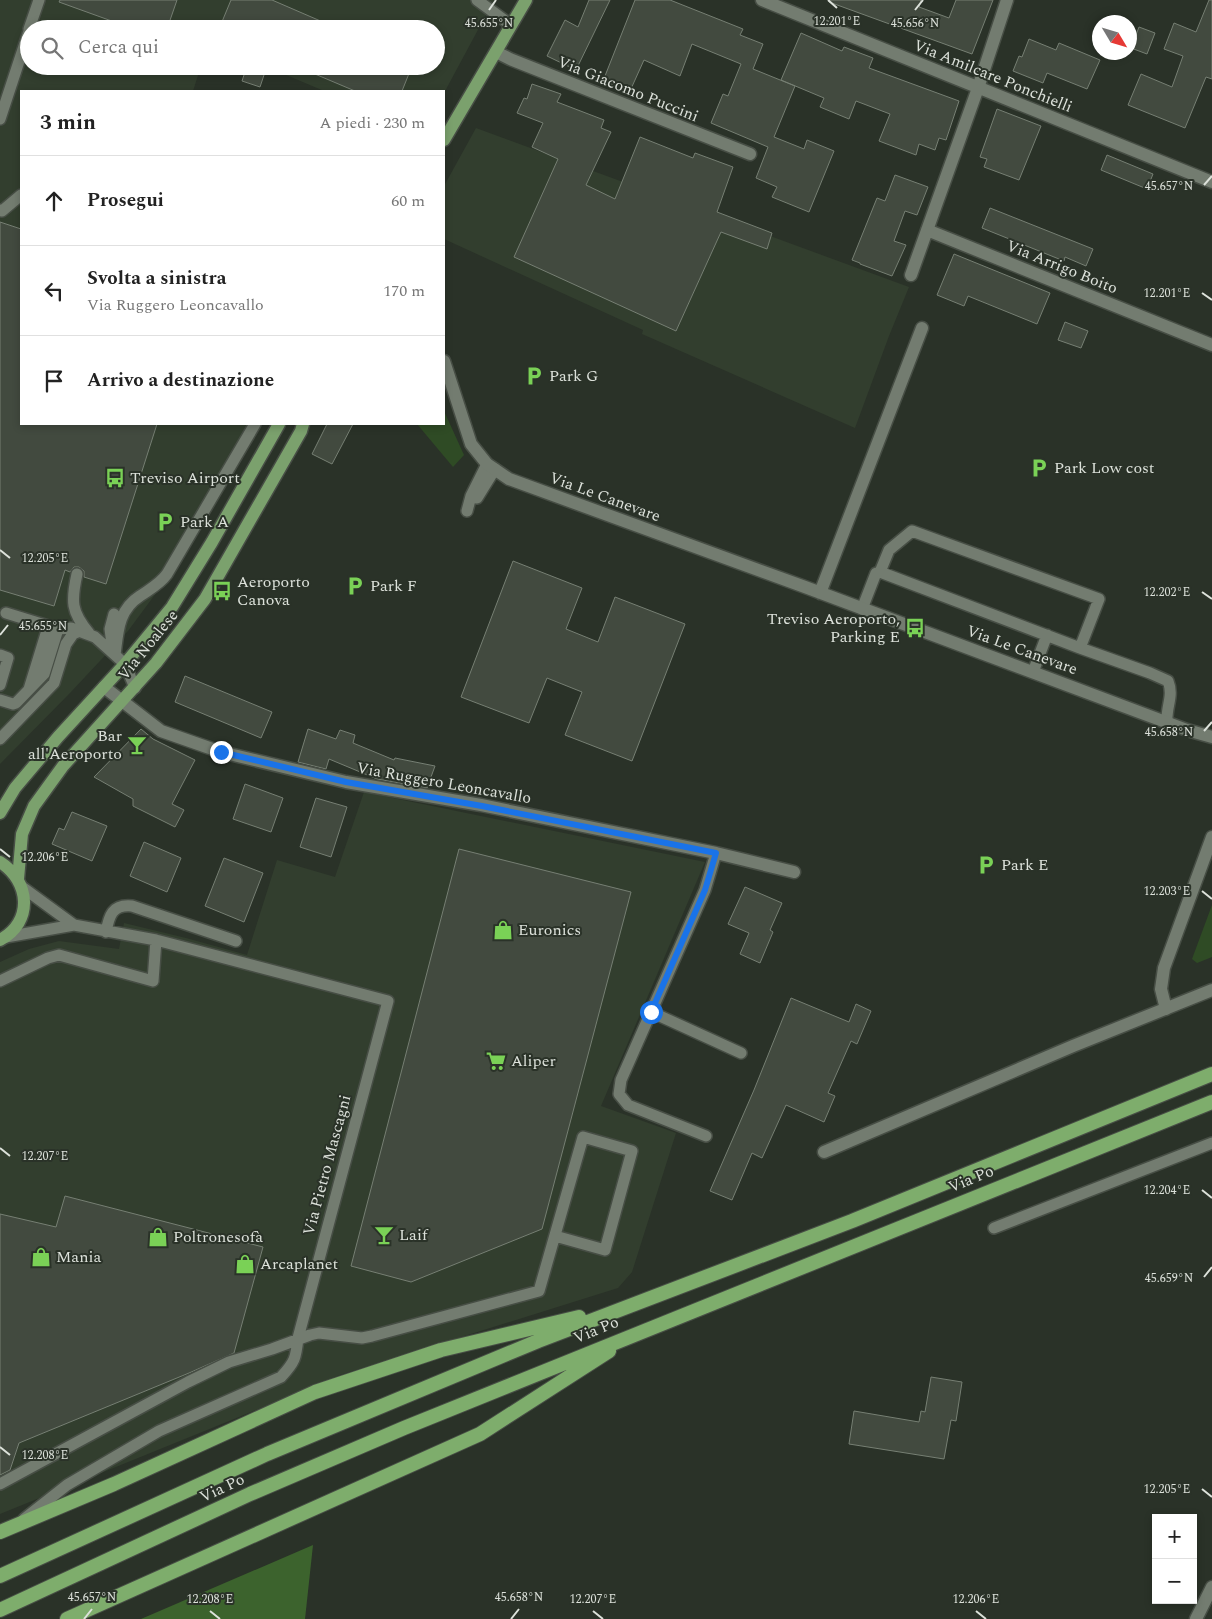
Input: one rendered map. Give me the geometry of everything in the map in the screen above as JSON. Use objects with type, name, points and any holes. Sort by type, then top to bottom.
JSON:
[{"type":"highway","name":"Via Po","points":[[0,1576],[267,1454],[538,1341],[852,1221],[1212,1074]]},
{"type":"highway","name":"Via Po","points":[[0,1610],[250,1494],[404,1428],[1212,1102]]},
{"type":"highway","points":[[0,1532],[114,1484],[315,1392],[440,1350],[626,1306]]},
{"type":"highway","points":[[67,1619],[480,1434],[638,1332]]},
{"type":"main road","points":[[445,138],[526,0]]},
{"type":"main road","name":"Via Noalese","points":[[0,814],[5,802],[15,788],[58,737],[125,664],[163,618],[184,588],[278,425]]},
{"type":"main road","name":"Via Noalese","points":[[3,938],[14,929],[24,909],[24,898],[20,883],[22,834],[34,806],[63,766],[122,702],[175,640],[214,585],[303,425]]},
{"type":"main road","points":[[0,862],[10,868],[20,883]]},
{"type":"street","name":"Via Amilcare Ponchielli","points":[[762,0],[1212,182]]},
{"type":"street","points":[[911,275],[978,88],[1007,0]]},
{"type":"street","name":"Via Giacomo Puccini","points":[[496,52],[750,154]]},
{"type":"street","name":"Via Arrigo Boito","points":[[927,230],[1212,345]]},
{"type":"street","points":[[820,593],[922,328]]},
{"type":"street","name":"Via Le Canevare","points":[[445,364],[471,444],[491,467],[510,479],[1212,737]]},
{"type":"street","name":"Via Ruggero Leoncavallo","points":[[104,687],[161,731],[221,752],[346,782],[482,806],[716,853],[794,872]]},
{"type":"street","points":[[1166,1009],[1161,989],[1164,968],[1212,837]]},
{"type":"street","points":[[824,1152],[1073,1046],[1212,990]]},
{"type":"street","points":[[1196,1619],[1212,1588]]},
{"type":"lane","points":[[32,20],[39,0]]},
{"type":"lane","points":[[477,0],[511,25]]},
{"type":"lane","points":[[0,119],[20,58]]},
{"type":"lane","points":[[0,210],[2,211],[20,196]]},
{"type":"lane","points":[[115,655],[122,614],[137,597],[159,584],[168,574],[254,425]]},
{"type":"lane","points":[[862,608],[876,573],[880,572],[889,550],[912,530],[1099,599],[1080,648]]},
{"type":"lane","points":[[880,572],[1168,681],[1172,691],[1166,710],[1167,722]]},
{"type":"lane","points":[[77,574],[73,603],[85,633]]},
{"type":"lane","points":[[6,613],[53,628],[71,628],[100,641],[125,664],[134,688]]},
{"type":"lane","points":[[114,614],[110,629],[115,655]]},
{"type":"lane","points":[[0,700],[13,704],[16,703],[44,674],[53,628]]},
{"type":"lane","points":[[0,740],[54,683],[66,644],[74,634],[85,633]]},
{"type":"lane","points":[[1033,672],[1048,635]]},
{"type":"lane","points":[[0,655],[8,658],[0,685]]},
{"type":"lane","points":[[706,1136],[628,1105],[619,1094],[621,1080],[705,890],[716,853]]},
{"type":"lane","name":"Via Pietro Mascagni","points":[[20,883],[74,925]]},
{"type":"lane","points":[[106,932],[108,918],[115,909],[123,905],[132,906],[236,941]]},
{"type":"lane","name":"Via Pietro Mascagni","points":[[3,938],[74,925],[156,940],[388,1001],[298,1338],[296,1359],[291,1367],[281,1376],[151,1436],[67,1485],[15,1526]]},
{"type":"lane","points":[[0,981],[58,955],[153,981],[156,940]]},
{"type":"lane","points":[[651,1012],[741,1052]]},
{"type":"lane","points":[[1,1483],[188,1382],[229,1362],[272,1349],[298,1338],[319,1334],[362,1338],[539,1291],[582,1138],[632,1151],[605,1250],[555,1236]]},
{"type":"lane","points":[[994,1228],[1212,1143]]},
{"type":"shaded area","points":[[0,0],[494,0],[445,91],[322,90],[286,75],[445,75],[445,20],[20,20],[20,75],[198,75],[193,90],[20,90],[20,425],[258,425],[165,581],[128,631],[0,764]]},
{"type":"shaded area","points":[[476,128],[909,287],[855,428],[642,334],[643,330],[445,239],[445,184]]},
{"type":"shaded area","points":[[364,792],[705,862],[601,1106],[676,1133],[632,1272],[618,1288],[340,1375],[0,1514],[0,962],[29,949],[59,941],[119,949],[124,923],[247,955],[277,860],[335,877]]},
{"type":"green space","points":[[445,413],[464,455],[453,467],[418,425],[445,425]]},
{"type":"green space","points":[[1212,905],[1212,957],[1197,963],[1192,959]]},
{"type":"green space","points":[[313,1545],[305,1619],[141,1619]]},
{"type":"building","points":[[60,0],[177,0],[170,20],[109,20],[59,2]]},
{"type":"building","points":[[231,0],[272,0],[318,20],[223,20]]},
{"type":"building","points":[[589,0],[610,0],[576,70],[547,56],[565,20],[578,27]]},
{"type":"building","points":[[635,0],[670,0],[743,29],[740,35],[763,44],[753,69],[795,86],[774,137],[804,149],[807,140],[834,151],[809,212],[772,197],[777,187],[756,178],[768,147],[711,123],[723,94],[728,96],[741,64],[692,44],[680,76],[644,60],[630,91],[603,81]]},
{"type":"building","points":[[829,0],[921,0],[919,7],[949,18],[956,0],[993,0],[972,54],[829,2]]},
{"type":"building","points":[[1209,0],[1212,0],[1212,79],[1206,77],[1185,128],[1128,105],[1141,74],[1172,87],[1183,56],[1164,49],[1174,23],[1196,32]]},
{"type":"building","points":[[1139,27],[1155,33],[1147,54],[1137,50],[1137,32]]},
{"type":"building","points":[[801,33],[842,51],[844,47],[873,58],[869,68],[959,101],[946,140],[939,138],[935,150],[919,144],[916,155],[879,141],[890,114],[856,101],[849,119],[820,107],[824,98],[781,80]]},
{"type":"building","points":[[1029,39],[1056,50],[1059,43],[1092,57],[1092,60],[1100,60],[1087,89],[1047,73],[1043,83],[1013,71],[1019,56],[1022,57]]},
{"type":"building","points":[[244,75],[264,75],[260,87],[242,81]]},
{"type":"building","points":[[317,75],[408,75],[402,90],[353,90]]},
{"type":"building","points":[[532,84],[561,94],[557,102],[604,120],[601,128],[611,132],[586,185],[615,199],[640,137],[693,158],[695,153],[733,167],[717,212],[772,233],[767,249],[721,232],[676,331],[514,257],[558,159],[532,147],[543,123],[517,113],[524,98],[527,99]]},
{"type":"building","points":[[997,109],[1041,126],[1019,180],[984,167],[987,159],[980,157]]},
{"type":"building","points":[[1107,155],[1153,174],[1147,189],[1101,170]]},
{"type":"building","points":[[895,175],[928,187],[917,215],[905,211],[894,241],[906,245],[892,276],[852,260],[877,198],[885,201]]},
{"type":"building","points":[[990,208],[1093,249],[1086,266],[1065,257],[1064,261],[982,228]]},
{"type":"building","points":[[0,222],[20,229],[20,425],[157,425],[106,584],[84,577],[84,571],[79,567],[74,567],[70,572],[65,570],[54,606],[0,590]]},
{"type":"building","points":[[954,254],[1050,293],[1037,324],[968,296],[964,306],[937,295]]},
{"type":"building","points":[[1065,322],[1088,331],[1081,348],[1058,340]]},
{"type":"building","points":[[326,425],[352,425],[332,464],[312,454]]},
{"type":"building","points":[[513,561],[582,588],[566,629],[598,642],[615,597],[685,624],[632,761],[565,735],[582,692],[547,678],[529,723],[461,697]]},
{"type":"building","points":[[185,676],[272,712],[261,738],[175,702]]},
{"type":"building","points":[[141,729],[153,739],[195,760],[172,804],[184,810],[175,827],[133,806],[133,799],[94,777]]},
{"type":"building","points":[[308,729],[336,739],[340,730],[355,735],[353,743],[394,760],[395,758],[435,766],[427,788],[377,779],[329,759],[326,769],[298,762]]},
{"type":"building","points":[[245,784],[283,798],[271,832],[233,819]]},
{"type":"building","points":[[316,798],[347,807],[331,857],[300,847]]},
{"type":"building","points":[[72,812],[107,826],[92,861],[52,844],[59,828],[64,830]]},
{"type":"building","points":[[144,842],[181,858],[167,892],[130,876]]},
{"type":"building","name":"Aliper","points":[[459,849],[631,892],[542,1229],[411,1282],[351,1266]]},
{"type":"building","points":[[224,858],[263,873],[244,922],[205,906]]},
{"type":"building","points":[[745,887],[782,903],[770,930],[773,932],[760,963],[740,954],[749,933],[728,924]]},
{"type":"building","points":[[791,998],[849,1022],[856,1004],[871,1011],[857,1044],[851,1041],[828,1093],[835,1096],[824,1122],[786,1105],[762,1158],[752,1153],[732,1200],[710,1191]]},
{"type":"building","points":[[65,1196],[263,1247],[234,1353],[19,1443],[10,1470],[0,1475],[0,1214],[56,1227]]},
{"type":"building","points":[[931,1377],[962,1382],[956,1421],[951,1420],[944,1459],[849,1444],[854,1411],[919,1422],[921,1411],[925,1412]]},
{"type":"place","name":"Park G","points":[[534,376]]},
{"type":"place","name":"Park Low cost","points":[[1039,468]]},
{"type":"place","name":"Treviso Airport","points":[[115,478]]},
{"type":"place","name":"Park A","points":[[165,522]]},
{"type":"place","name":"Park F","points":[[355,586]]},
{"type":"place","name":"Aeroporto Canova","points":[[222,591]]},
{"type":"place","name":"Treviso Aeroporto, Parking E","points":[[915,628]]},
{"type":"place","name":"Bar all'Aeroporto","points":[[137,745]]},
{"type":"place","name":"Park E","points":[[986,865]]},
{"type":"place","name":"Euronics","points":[[503,930]]},
{"type":"place","name":"Aliper","points":[[496,1061]]},
{"type":"place","name":"Laif","points":[[384,1235]]},
{"type":"place","name":"Poltronesofà","points":[[158,1237]]},
{"type":"place","name":"Mania","points":[[41,1257]]},
{"type":"place","name":"Arcaplanet","points":[[245,1264]]},
{"type":"route","points":[[221,752],[346,782],[482,806],[716,853],[705,890],[651,1012]]}]
